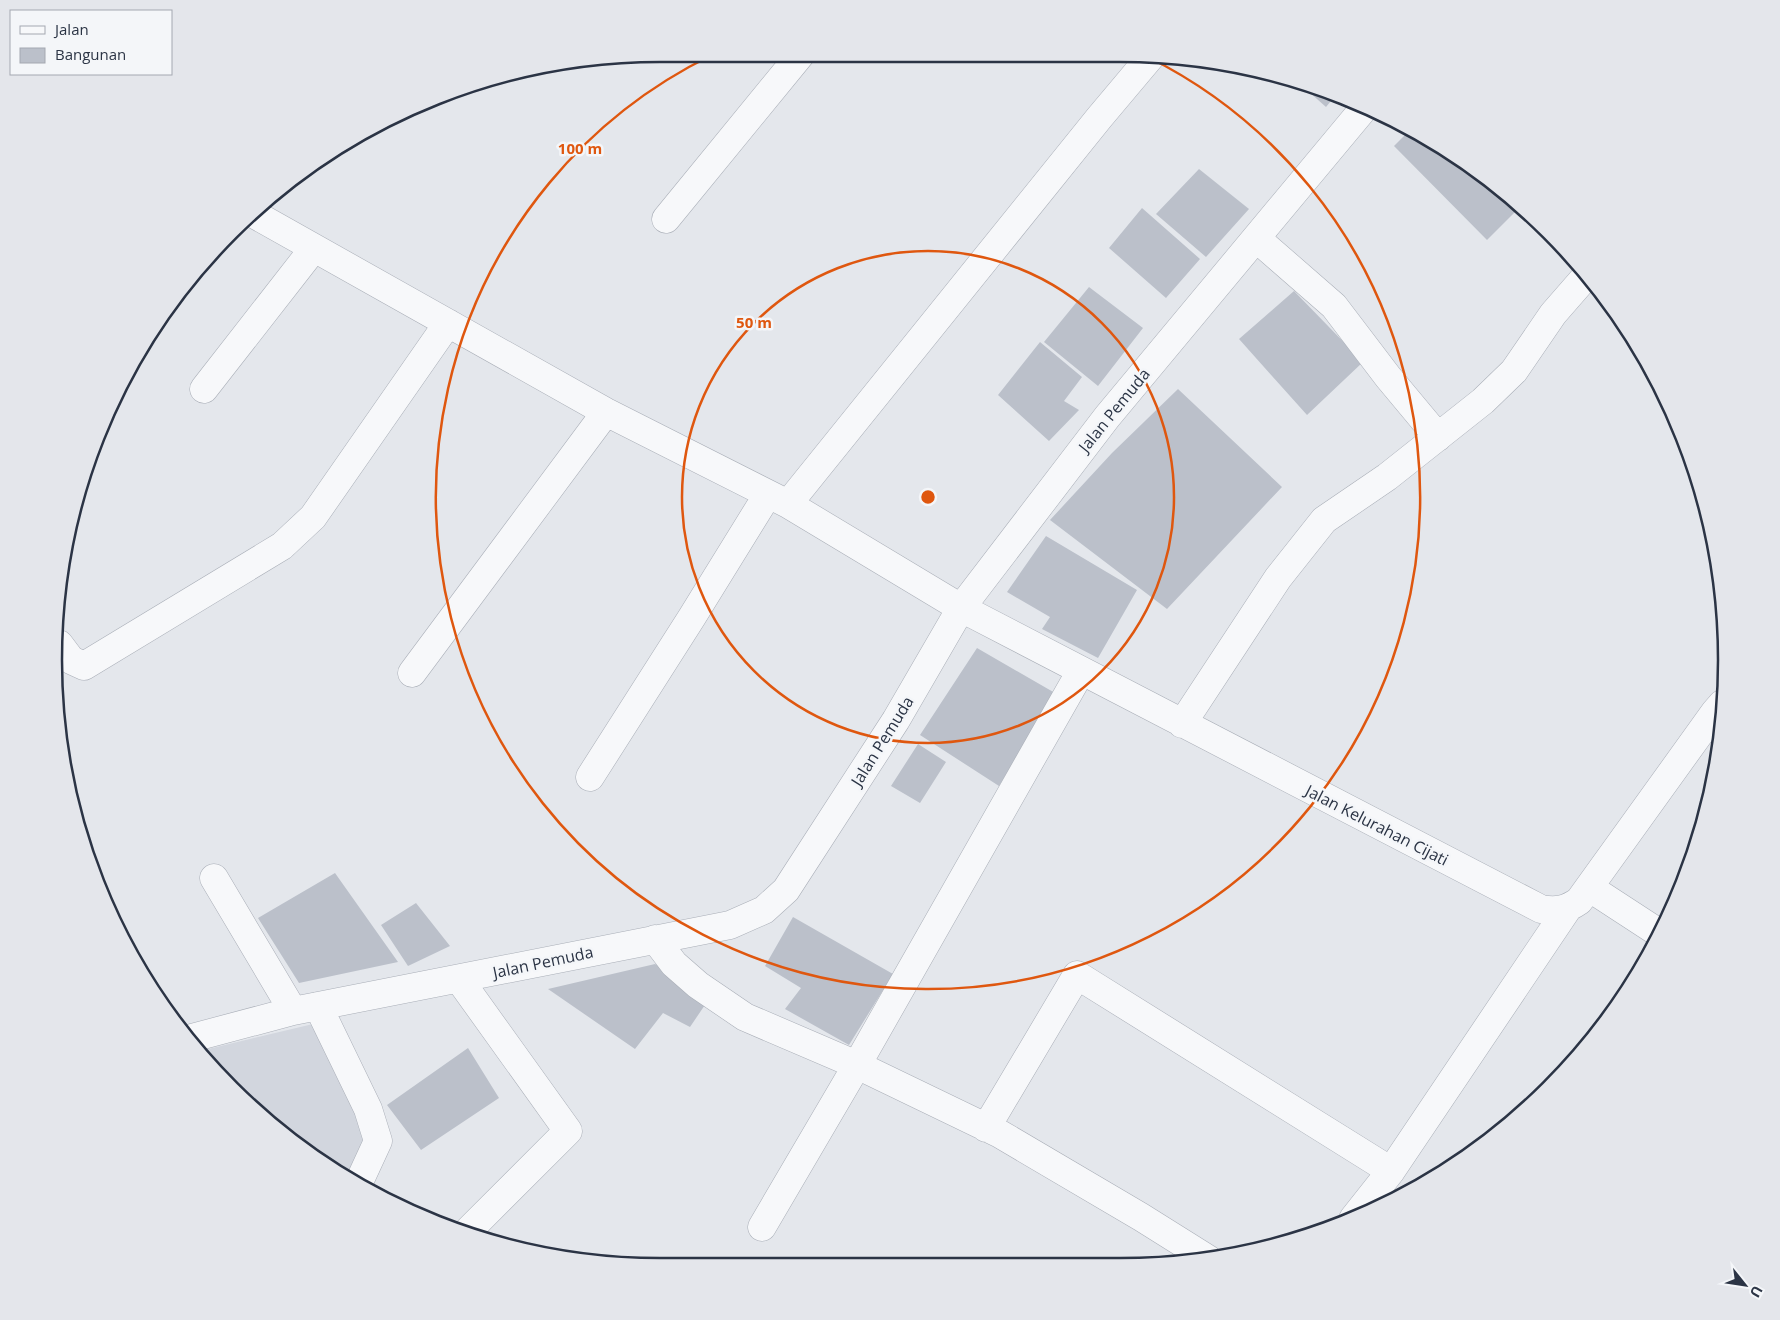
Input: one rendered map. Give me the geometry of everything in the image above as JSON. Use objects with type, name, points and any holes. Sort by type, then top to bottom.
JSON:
[{"type":"street","points":[[666,219],[794,62]]},
{"type":"street","points":[[590,777],[692,617],[778,499],[1145,63]]},
{"type":"street","name":"Jalan Pemuda","points":[[197,1037],[306,1009],[730,925],[764,910],[786,890],[896,720],[961,608],[1107,417],[1360,113]]},
{"type":"street","name":"Jalan Kelurahan Cijati","points":[[260,217],[606,412],[778,499],[961,608],[1080,671],[1540,909],[1554,912],[1568,908]]},
{"type":"street","points":[[1256,238],[1334,306],[1388,377],[1438,437]]},
{"type":"street","points":[[204,389],[314,248]]},
{"type":"street","points":[[1182,724],[1278,578],[1324,520],[1387,477],[1483,401],[1514,370],[1581,280]]},
{"type":"street","points":[[63,649],[71,660],[84,666],[282,546],[314,517],[448,323]]},
{"type":"street","points":[[412,673],[606,412]]},
{"type":"street","points":[[762,1227],[857,1065],[1080,671]]},
{"type":"street","points":[[1364,1205],[1391,1171],[1568,908],[1579,901],[1590,888],[1715,713]]},
{"type":"street","points":[[214,878],[306,1009],[368,1109],[378,1141],[361,1177]]},
{"type":"street","points":[[1590,888],[1653,930]]},
{"type":"street","points":[[655,939],[674,964],[692,980],[745,1017],[857,1065],[986,1128],[1141,1217],[1197,1252]]},
{"type":"street","points":[[986,1128],[1077,975],[1391,1171]]},
{"type":"street","points":[[459,979],[568,1130],[472,1227]]},
{"type":"shaded area","points":[[313,1024],[369,1138],[352,1170],[328,1157],[296,1134],[266,1109],[207,1049]]},
{"type":"building","points":[[1311,94],[1331,101],[1326,107]]},
{"type":"building","points":[[1405,135],[1419,143],[1452,163],[1515,212],[1487,240],[1394,146]]},
{"type":"building","points":[[1199,169],[1249,209],[1206,257],[1156,214]]},
{"type":"building","points":[[1142,208],[1200,259],[1166,298],[1109,248]]},
{"type":"building","points":[[1089,287],[1143,328],[1098,386],[1044,342]]},
{"type":"building","points":[[1294,291],[1363,362],[1307,415],[1239,339]]},
{"type":"building","points":[[1040,342],[1082,377],[1064,401],[1079,410],[1049,441],[998,395]]},
{"type":"building","points":[[1178,389],[1282,487],[1167,609],[1050,520],[1112,453]]},
{"type":"building","points":[[1046,536],[1137,590],[1098,658],[1042,629],[1050,617],[1007,592]]},
{"type":"building","points":[[977,648],[1055,693],[999,786],[920,735]]},
{"type":"building","points":[[918,744],[946,762],[920,803],[891,786]]},
{"type":"building","points":[[335,873],[398,962],[299,983],[258,918]]},
{"type":"building","points":[[416,903],[450,946],[408,966],[381,925]]},
{"type":"building","points":[[793,917],[893,974],[849,1045],[785,1009],[801,988],[765,966]]},
{"type":"building","points":[[655,964],[711,996],[690,1027],[663,1013],[635,1049],[548,989]]},
{"type":"building","points":[[468,1048],[499,1098],[421,1150],[387,1105]]}]
